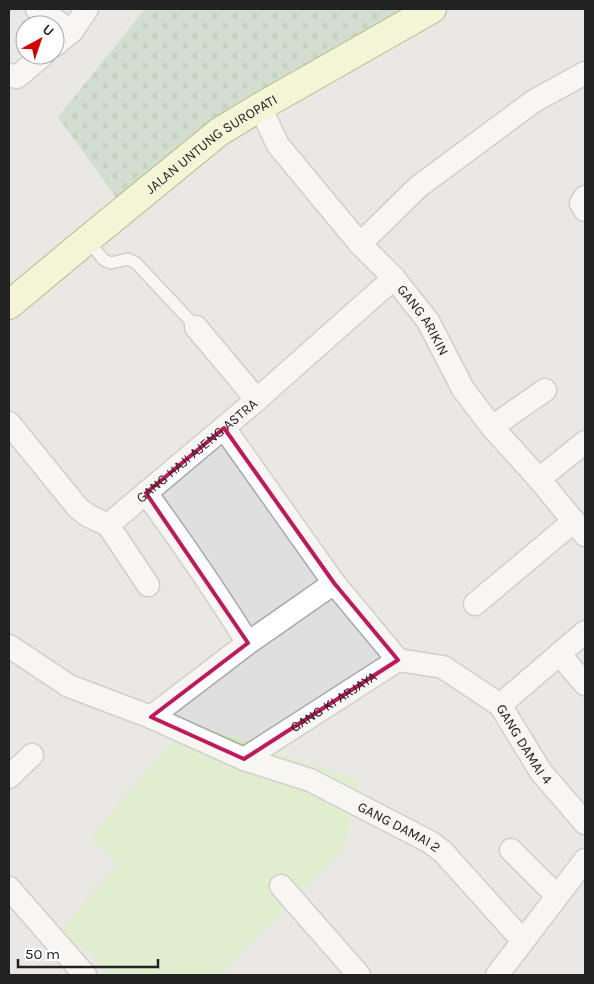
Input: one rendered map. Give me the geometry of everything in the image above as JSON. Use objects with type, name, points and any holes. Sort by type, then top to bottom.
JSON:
[{"type":"street","points":[[65,36],[87,9]]},
{"type":"street","name":"JALAN UNTUNG SUROPATI","points":[[9,306],[220,132],[260,107],[432,9]]},
{"type":"street","points":[[9,75],[17,77],[31,65]]},
{"type":"street","points":[[360,244],[418,187],[534,101],[585,73]]},
{"type":"street","name":"GANG ARIKIN","points":[[260,107],[278,145],[360,244],[394,278],[428,321],[463,389],[492,427],[580,528]]},
{"type":"street","points":[[585,196],[581,203],[585,210]]},
{"type":"street","name":"GANG HAJI AJENG ASTRA","points":[[108,525],[257,400],[394,278]]},
{"type":"street","points":[[196,327],[257,400]]},
{"type":"street","points":[[492,427],[545,390]]},
{"type":"street","points":[[9,423],[78,508],[87,515],[108,525],[148,584]]},
{"type":"street","points":[[224,428],[334,583],[398,660]]},
{"type":"street","points":[[539,479],[585,442]]},
{"type":"street","points":[[146,493],[179,538],[248,643]]},
{"type":"street","points":[[475,604],[580,528]]},
{"type":"street","points":[[151,717],[248,643],[334,583]]},
{"type":"street","points":[[500,705],[585,632]]},
{"type":"street","points":[[9,646],[69,686],[151,717],[244,759]]},
{"type":"street","points":[[559,654],[585,684]]},
{"type":"street","name":"GANG DAMAI 4","points":[[398,660],[443,667],[500,705],[541,772],[585,823]]},
{"type":"street","name":"GANG KI ARJAYA","points":[[244,759],[398,660]]},
{"type":"street","points":[[9,777],[32,755]]},
{"type":"street","name":"GANG DAMAI 2","points":[[244,759],[310,780],[430,842],[443,852],[523,941]]},
{"type":"street","points":[[511,850],[557,896]]},
{"type":"street","points":[[497,975],[585,860]]},
{"type":"street","points":[[280,886],[359,975]]},
{"type":"street","points":[[9,888],[86,975]]},
{"type":"lane","points":[[87,240],[104,260],[111,263],[128,260],[136,263],[196,327]]},
{"type":"highlighted area","points":[[224,428],[334,583],[398,660],[244,759],[151,717],[248,643],[146,493]]},
{"type":"shaded area","points":[[9,9],[585,9],[585,975],[9,975]]},
{"type":"green space","points":[[145,9],[408,9],[191,137],[118,200],[58,117]]},
{"type":"green space","points":[[188,722],[361,781],[343,850],[220,975],[106,975],[89,950],[54,939],[118,864],[91,837]]}]
